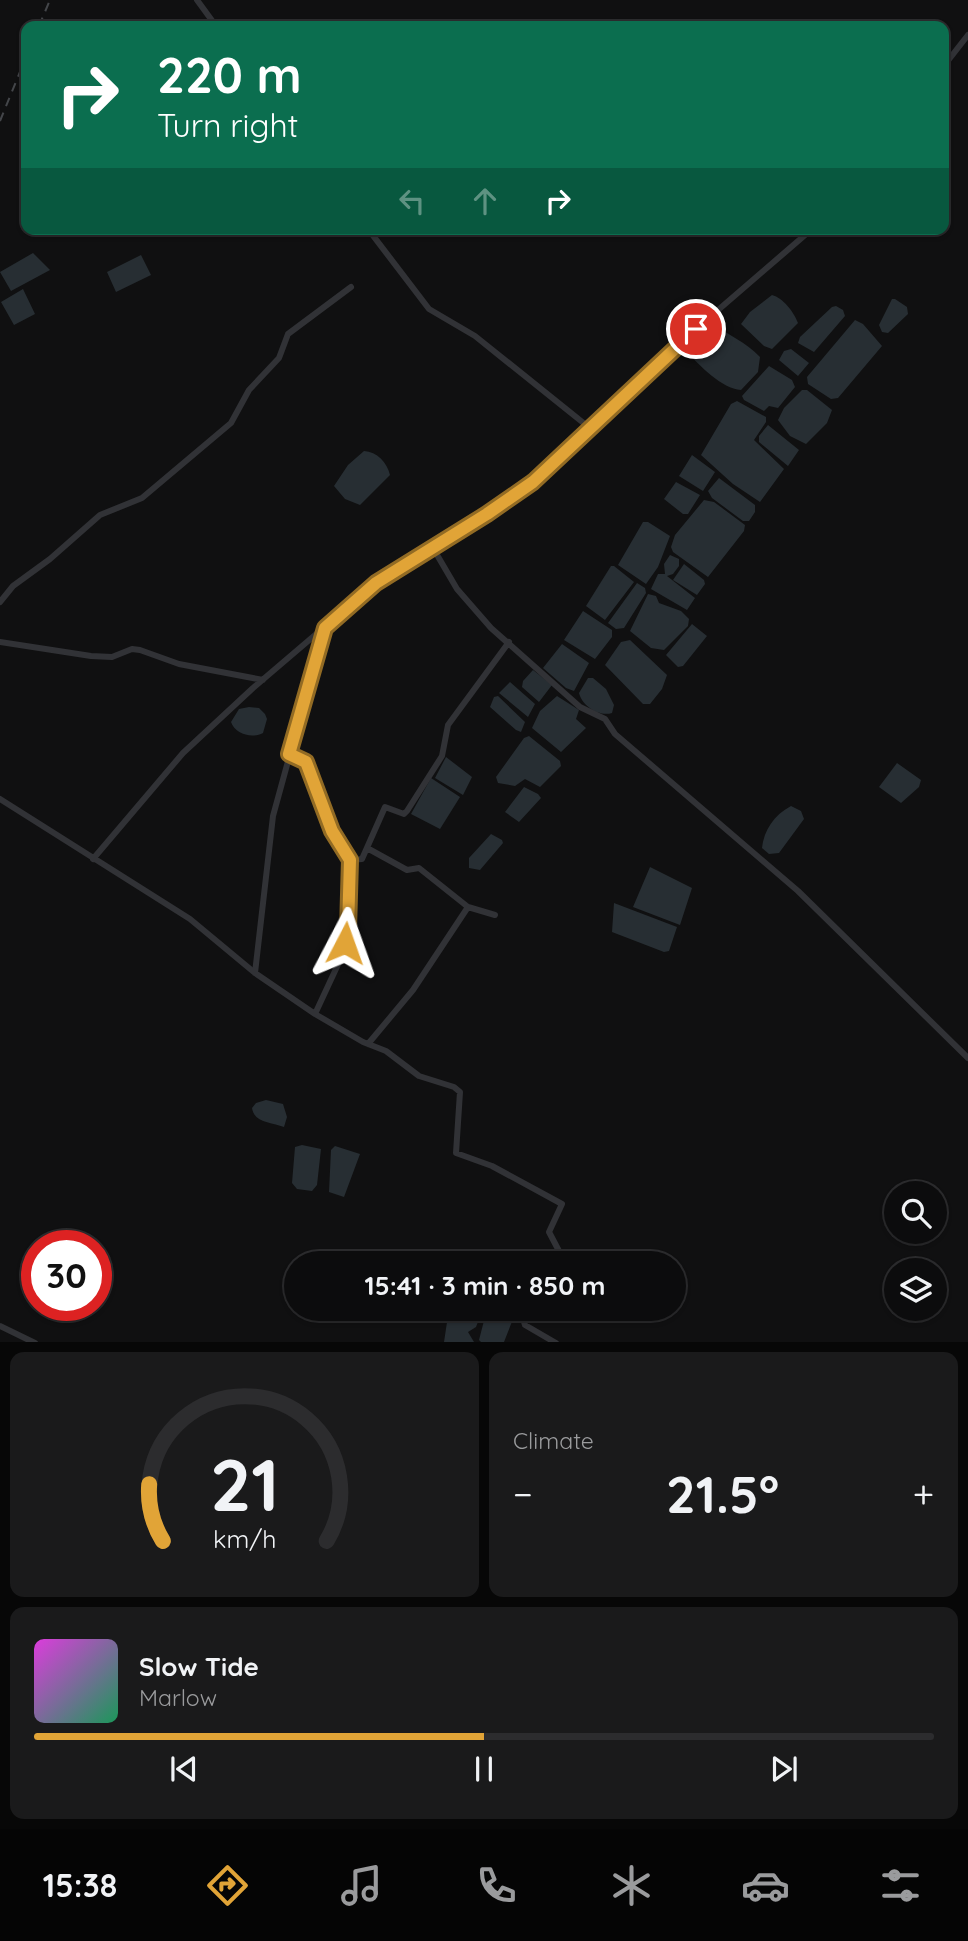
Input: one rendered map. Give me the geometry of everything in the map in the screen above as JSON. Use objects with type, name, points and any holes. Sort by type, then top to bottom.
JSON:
[{"type":"street","points":[[197,0],[212,21]]},
{"type":"street","points":[[949,59],[968,35]]},
{"type":"street","points":[[373,235],[429,309],[475,335],[591,429]]},
{"type":"street","points":[[93,859],[183,753],[263,680],[376,583],[533,482],[680,343],[805,235]]},
{"type":"street","points":[[0,602],[13,586],[50,559],[100,515],[142,498],[231,423],[249,390],[279,358],[288,334],[351,287]]},
{"type":"street","points":[[433,548],[457,589],[491,628],[580,707],[605,719],[615,734],[798,891],[968,1058]]},
{"type":"street","points":[[255,973],[274,816],[325,628]]},
{"type":"street","points":[[0,642],[91,656],[112,657],[132,649],[140,650],[179,664],[263,680]]},
{"type":"street","points":[[350,860],[362,859],[385,807],[404,814],[407,811],[442,756],[448,725],[509,642]]},
{"type":"street","points":[[289,754],[306,762],[332,831],[350,860],[348,929],[341,958],[315,1014]]},
{"type":"street","points":[[0,799],[190,919],[255,973],[315,1014],[368,1044],[386,1051],[419,1076],[460,1092],[456,1153],[492,1166],[562,1204],[549,1227],[549,1234],[558,1247],[558,1251]]},
{"type":"street","points":[[367,849],[407,870],[419,868],[468,908],[495,915]]},
{"type":"street","points":[[368,1044],[413,990],[468,908]]},
{"type":"street","points":[[524,1321],[525,1325],[556,1342]]},
{"type":"street","points":[[0,1326],[35,1342]]},
{"type":"shaded area","points":[[33,253],[50,270],[11,291],[0,272]]},
{"type":"shaded area","points":[[141,255],[151,275],[116,292],[107,272]]},
{"type":"shaded area","points":[[23,289],[35,314],[14,325],[1,302]]},
{"type":"shaded area","points":[[772,295],[788,306],[798,323],[772,349],[764,346],[741,324],[750,312]]},
{"type":"shaded area","points":[[892,299],[907,307],[908,314],[888,333],[882,332],[879,325]]},
{"type":"shaded area","points":[[836,306],[843,310],[845,316],[814,352],[798,343],[800,337]]},
{"type":"shaded area","points":[[855,320],[863,324],[882,346],[838,398],[831,399],[808,384],[807,377]]},
{"type":"shaded area","points":[[712,322],[760,357],[758,372],[741,390],[719,381],[687,352],[687,348],[705,326]]},
{"type":"shaded area","points":[[791,349],[809,363],[798,376],[779,360],[784,351]]},
{"type":"shaded area","points":[[769,366],[792,380],[795,387],[778,408],[769,406],[764,411],[744,400],[742,396]]},
{"type":"shaded area","points":[[802,390],[807,390],[832,410],[827,423],[806,444],[790,436],[778,420],[784,408]]},
{"type":"shaded area","points":[[737,401],[766,417],[766,422],[754,440],[784,469],[760,502],[733,484],[701,455],[731,404]]},
{"type":"shaded area","points":[[768,425],[799,450],[788,466],[759,442],[759,436]]},
{"type":"shaded area","points":[[364,451],[381,458],[390,475],[360,505],[345,499],[334,486],[348,465]]},
{"type":"shaded area","points":[[692,455],[715,472],[703,491],[679,476]]},
{"type":"shaded area","points":[[719,478],[755,505],[755,512],[749,521],[743,521],[712,498],[708,491]]},
{"type":"shaded area","points":[[676,482],[700,495],[688,514],[683,514],[664,499]]},
{"type":"shaded area","points":[[704,500],[714,502],[745,525],[744,531],[708,577],[673,552],[671,547],[675,535]]},
{"type":"shaded area","points":[[643,522],[648,522],[670,536],[658,567],[646,584],[618,565]]},
{"type":"shaded area","points":[[670,555],[679,559],[679,566],[673,574],[667,576],[695,598],[687,610],[651,589],[658,574],[665,574],[664,564]]},
{"type":"shaded area","points":[[684,564],[704,580],[705,584],[697,595],[673,580]]},
{"type":"shaded area","points":[[611,566],[634,582],[605,620],[586,606]]},
{"type":"shaded area","points":[[637,583],[645,588],[646,593],[624,628],[616,629],[608,623]]},
{"type":"shaded area","points":[[648,594],[656,596],[659,603],[681,611],[689,619],[688,626],[664,650],[651,648],[630,631]]},
{"type":"shaded area","points":[[583,611],[612,630],[612,637],[595,659],[564,640]]},
{"type":"shaded area","points":[[692,624],[707,636],[683,666],[678,667],[666,655]]},
{"type":"shaded area","points":[[630,640],[667,675],[662,689],[650,704],[643,704],[605,665],[621,642]]},
{"type":"shaded area","points":[[562,644],[589,663],[574,691],[566,688],[543,668]]},
{"type":"shaded area","points":[[533,670],[552,685],[539,702],[522,687],[523,681]]},
{"type":"shaded area","points":[[588,678],[593,678],[606,689],[614,705],[612,713],[597,712],[581,698],[579,693]]},
{"type":"shaded area","points":[[510,682],[535,704],[528,717],[499,693]]},
{"type":"shaded area","points":[[498,696],[525,722],[521,732],[490,707],[494,697]]},
{"type":"shaded area","points":[[557,696],[579,710],[576,719],[586,728],[561,752],[532,728],[540,711]]},
{"type":"shaded area","points":[[259,708],[265,714],[267,719],[263,733],[254,736],[244,734],[233,726],[231,722],[239,709]]},
{"type":"shaded area","points":[[529,736],[560,761],[561,766],[540,787],[525,779],[515,786],[498,783],[496,777],[524,738]]},
{"type":"shaded area","points":[[446,757],[472,777],[463,795],[435,778]]},
{"type":"shaded area","points":[[897,763],[921,780],[919,787],[901,803],[879,787]]},
{"type":"shaded area","points":[[431,778],[460,797],[440,829],[411,814]]},
{"type":"shaded area","points":[[524,787],[541,798],[519,822],[505,812]]},
{"type":"shaded area","points":[[791,806],[801,811],[804,819],[779,853],[769,854],[762,848],[768,829],[775,818]]},
{"type":"shaded area","points":[[491,834],[503,843],[480,870],[469,868],[469,858]]},
{"type":"shaded area","points":[[650,867],[692,888],[680,925],[633,907]]},
{"type":"shaded area","points":[[614,903],[677,927],[669,951],[664,952],[612,932]]},
{"type":"shaded area","points":[[266,1100],[283,1104],[287,1117],[284,1127],[264,1121],[253,1113],[252,1108],[256,1103]]},
{"type":"shaded area","points":[[302,1145],[321,1149],[317,1185],[312,1191],[297,1189],[292,1183],[295,1147]]},
{"type":"shaded area","points":[[335,1146],[360,1154],[344,1197],[329,1192],[331,1150]]},
{"type":"shaded area","points":[[447,1321],[478,1321],[476,1327],[468,1332],[474,1342],[444,1342]]},
{"type":"shaded area","points":[[484,1321],[512,1321],[504,1342],[479,1340]]},
{"type":"railway","points":[[41,21],[50,0]]},
{"type":"railway","points":[[0,121],[21,69]]},
{"type":"route","points":[[345,943],[348,929],[350,860],[332,831],[306,762],[289,754],[325,628],[376,583],[533,482],[696,329]]}]
